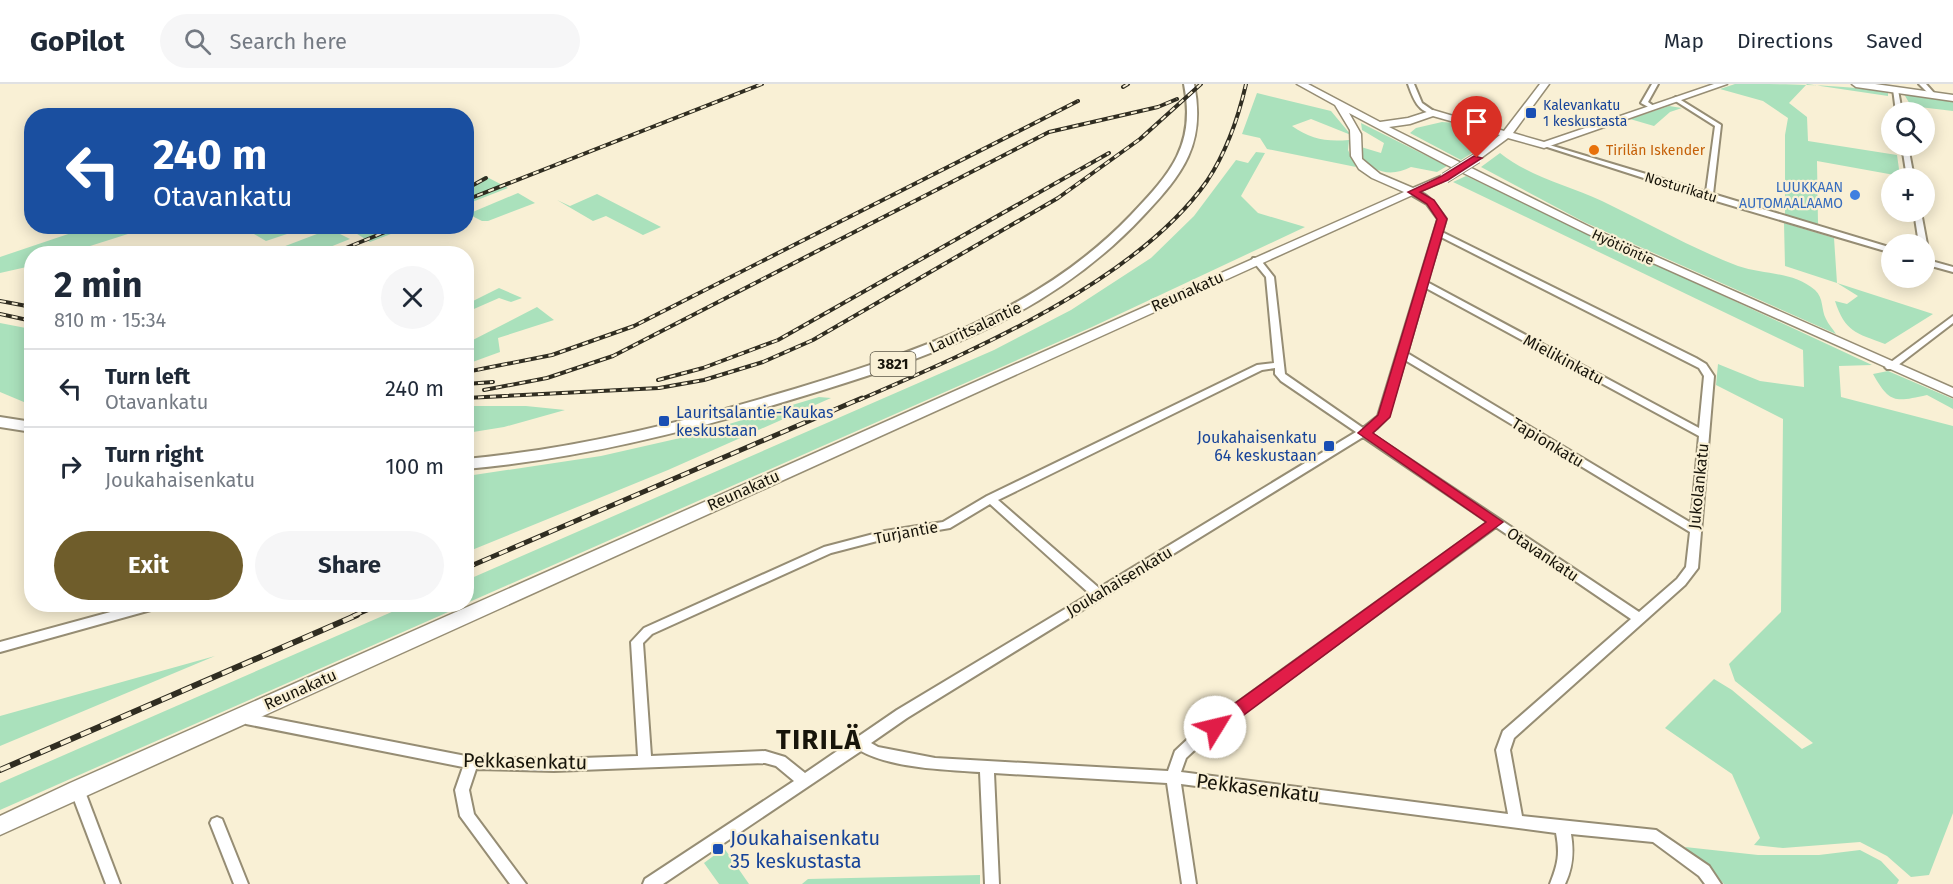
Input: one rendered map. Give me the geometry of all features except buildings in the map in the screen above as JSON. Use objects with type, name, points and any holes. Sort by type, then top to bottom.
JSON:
[{"type":"main road","name":"Lauritsalantie","points":[[474,463],[600,445],[740,411],[901,361],[1036,298],[1087,261],[1124,230],[1166,183],[1192,141],[1196,117],[1189,84]]},
{"type":"main road","name":"Hyötiöntie","points":[[1301,84],[1603,237],[1890,367],[1953,393]]},
{"type":"main road","name":"Reunakatu","points":[[474,611],[1256,260],[1445,178],[1481,156],[1506,135],[1545,84]]},
{"type":"main road","points":[[1544,145],[1722,84]]},
{"type":"main road","points":[[1856,84],[1953,98]]},
{"type":"main road","points":[[1329,98],[1354,126],[1357,138],[1355,151],[1359,163],[1376,175],[1413,192]]},
{"type":"main road","points":[[1380,125],[1410,120],[1432,113]]},
{"type":"main road","name":"Nosturikatu","points":[[1432,113],[1544,145]]},
{"type":"main road","points":[[1396,134],[1401,128],[1444,116]]},
{"type":"main road","points":[[0,422],[24,426]]},
{"type":"main road","name":"Reunakatu","points":[[0,826],[77,789],[472,612]]},
{"type":"street","points":[[1411,84],[1419,104],[1432,113]]},
{"type":"street","points":[[1652,107],[1644,103],[1654,84]]},
{"type":"street","points":[[1922,84],[1933,95]]},
{"type":"street","points":[[1895,90],[1897,102]]},
{"type":"street","points":[[1676,99],[1718,125],[1709,196]]},
{"type":"street","name":"Nosturikatu","points":[[1544,145],[1881,248]]},
{"type":"street","name":"Joukahaisenkatu","points":[[650,884],[902,714],[1364,433],[1383,417],[1442,219],[1438,211],[1425,198],[1413,192]]},
{"type":"street","name":"Jukolankatu","points":[[1439,233],[1703,366],[1709,376],[1693,529],[1692,568],[1680,582],[1508,735],[1503,750],[1516,819]]},
{"type":"street","points":[[1256,260],[1262,263],[1269,277],[1279,365]]},
{"type":"street","points":[[1935,262],[1953,270]]},
{"type":"street","name":"Mielikinkatu","points":[[1424,284],[1703,434]]},
{"type":"street","points":[[1890,367],[1953,319]]},
{"type":"street","name":"Tapionkatu","points":[[1402,354],[1693,529]]},
{"type":"street","name":"Otavankatu","points":[[1279,365],[1280,374],[1284,379],[1638,618]]},
{"type":"street","name":"Turjantie","points":[[645,759],[637,642],[648,632],[828,550],[885,535],[946,525],[991,499],[1260,367],[1279,365]]},
{"type":"street","points":[[991,499],[1098,594]]},
{"type":"street","points":[[1189,884],[1173,777],[1180,756],[1196,740],[1496,522]]},
{"type":"street","points":[[0,647],[129,612]]},
{"type":"street","name":"Pekkasenkatu","points":[[247,713],[250,720],[471,763],[554,765],[645,759],[765,757],[780,760],[804,780]]},
{"type":"street","name":"Pekkasenkatu","points":[[860,744],[874,752],[935,764],[1173,777],[1516,819],[1562,827],[1656,836],[1704,871],[1714,884]]},
{"type":"street","points":[[471,763],[462,790],[467,816],[519,884]]},
{"type":"street","points":[[987,766],[993,884]]},
{"type":"street","points":[[77,789],[113,884]]},
{"type":"street","points":[[217,823],[241,884]]},
{"type":"street","points":[[1557,884],[1563,876],[1567,849],[1562,827]]},
{"type":"green space","points":[[1735,84],[1806,85],[1789,103],[1807,117],[1808,141],[1881,152],[1881,156],[1897,156],[1899,168],[1881,168],[1881,173],[1817,161],[1818,224],[1785,215],[1785,135],[1788,118],[1763,101],[1720,89]]},
{"type":"green space","points":[[1815,85],[1871,90],[1888,93],[1888,96]]},
{"type":"green space","points":[[1257,93],[1331,111],[1351,135],[1311,119],[1292,126],[1319,139],[1349,140],[1348,150],[1356,167],[1267,149],[1260,138],[1242,134]]},
{"type":"green space","points":[[1904,94],[1953,99],[1953,111],[1935,109],[1935,102],[1909,102]]},
{"type":"green space","points":[[1669,106],[1682,108],[1670,112],[1654,126],[1630,119]]},
{"type":"green space","points":[[1442,122],[1456,123],[1480,131],[1486,141],[1483,146],[1461,160],[1410,133],[1416,128]]},
{"type":"green space","points":[[1361,123],[1447,166],[1437,172],[1411,167],[1397,172],[1377,170],[1359,156],[1361,147],[1381,153],[1384,143],[1362,130]]},
{"type":"green space","points":[[1256,152],[1265,153],[1241,196],[1258,213],[1305,227],[1092,327],[474,600],[474,577],[994,350],[1071,310],[1151,258],[1194,216],[1236,160],[1248,163]]},
{"type":"green space","points":[[1500,153],[1536,175],[1602,201],[1721,259],[1748,269],[1788,276],[1806,284],[1818,293],[1826,319],[1836,334],[1584,222],[1481,167]]},
{"type":"green space","points":[[485,176],[508,188],[474,201],[474,183]]},
{"type":"green space","points":[[1466,176],[1872,365],[1839,366],[1841,397],[1953,426],[1953,813],[1929,875],[1911,877],[1887,856],[1860,842],[1783,848],[1754,845],[1760,838],[1732,774],[1665,728],[1714,679],[1732,690],[1802,749],[1813,743],[1735,681],[1729,664],[1781,612],[1783,419],[1716,385],[1718,364],[1760,381],[1804,387],[1803,350],[1453,182]]},
{"type":"green space","points":[[518,193],[535,203],[488,221],[474,217],[474,211]]},
{"type":"green space","points":[[597,194],[661,227],[643,235],[606,216],[593,221],[557,200],[570,206]]},
{"type":"green space","points":[[1784,223],[1834,238],[1837,283],[1785,266]]},
{"type":"green space","points":[[68,234],[128,234],[90,246],[33,246]]},
{"type":"green space","points":[[254,234],[287,234],[266,241]]},
{"type":"green space","points":[[317,234],[340,234],[350,239],[332,246],[285,246]]},
{"type":"green space","points":[[357,234],[391,234],[370,242]]},
{"type":"green space","points":[[24,249],[24,268],[0,273],[0,257]]},
{"type":"green space","points":[[1837,283],[1933,314],[1885,344],[1859,334],[1843,319],[1835,301],[1847,304],[1858,296]]},
{"type":"green space","points":[[499,288],[522,298],[511,302],[499,298],[474,309],[474,300]]},
{"type":"green space","points":[[537,307],[554,320],[498,338],[500,352],[474,361],[474,339]]},
{"type":"green space","points":[[0,323],[24,328],[24,402],[0,392]]},
{"type":"green space","points":[[1888,371],[1953,399],[1953,409],[1927,395],[1907,399],[1889,396],[1873,374]]},
{"type":"green space","points":[[819,397],[831,398],[668,470],[474,549],[474,475],[601,456],[689,436]]},
{"type":"green space","points":[[474,406],[526,406],[565,410],[504,427],[474,432]]},
{"type":"green space","points":[[392,612],[448,612],[0,810],[0,783]]},
{"type":"green space","points":[[215,656],[0,746],[0,716]]},
{"type":"green space","points":[[1685,847],[1758,855],[1819,855],[1860,850],[1881,861],[1899,880],[1897,884],[1724,884]]},
{"type":"green space","points":[[724,848],[749,884],[719,884],[704,863]]},
{"type":"green space","points":[[980,875],[980,884],[802,884],[808,879]]},
{"type":"railway","points":[[474,197],[762,84]]},
{"type":"railway","points":[[1123,87],[1128,84]]},
{"type":"railway","points":[[474,398],[659,388],[704,380],[763,362],[813,340],[1058,198],[1140,139],[1201,84]]},
{"type":"railway","points":[[859,400],[950,360],[1048,310],[1095,282],[1138,251],[1176,217],[1207,181],[1231,134],[1246,84]]},
{"type":"railway","points":[[484,390],[547,378],[613,356],[1049,132],[1158,107],[1177,99]]},
{"type":"railway","points":[[474,370],[552,355],[634,326],[1078,101]]},
{"type":"railway","points":[[658,380],[703,368],[778,340],[1109,153]]},
{"type":"railway","points":[[474,185],[486,178]]},
{"type":"railway","points":[[351,246],[380,234]]},
{"type":"railway","points":[[0,301],[24,306]]},
{"type":"railway","points":[[0,314],[24,319]]},
{"type":"railway","points":[[474,383],[493,382]]},
{"type":"railway","points":[[474,565],[862,398]]},
{"type":"railway","points":[[353,616],[362,612]]},
{"type":"railway","points":[[0,770],[357,615]]},
{"type":"place","name":"Kalevankatu 1 keskustasta","points":[[1531,113]]},
{"type":"place","name":"Tirilän Iskender","points":[[1594,150]]},
{"type":"place","name":"LUUKKAAN AUTOMAALAAMO","points":[[1855,195]]},
{"type":"place","name":"Lauritsalantie-Kaukas keskustaan","points":[[664,421]]},
{"type":"place","name":"Joukahaisenkatu 64 keskustaan","points":[[1329,446]]},
{"type":"place","name":"Joukahaisenkatu 35 keskustasta","points":[[718,849]]},
{"type":"district","name":"TIRILÄ","points":[[819,740]]},
{"type":"route","points":[[1215,727],[1496,522],[1364,433],[1383,417],[1442,219],[1430,202],[1413,192],[1457,172],[1477,158]]}]
